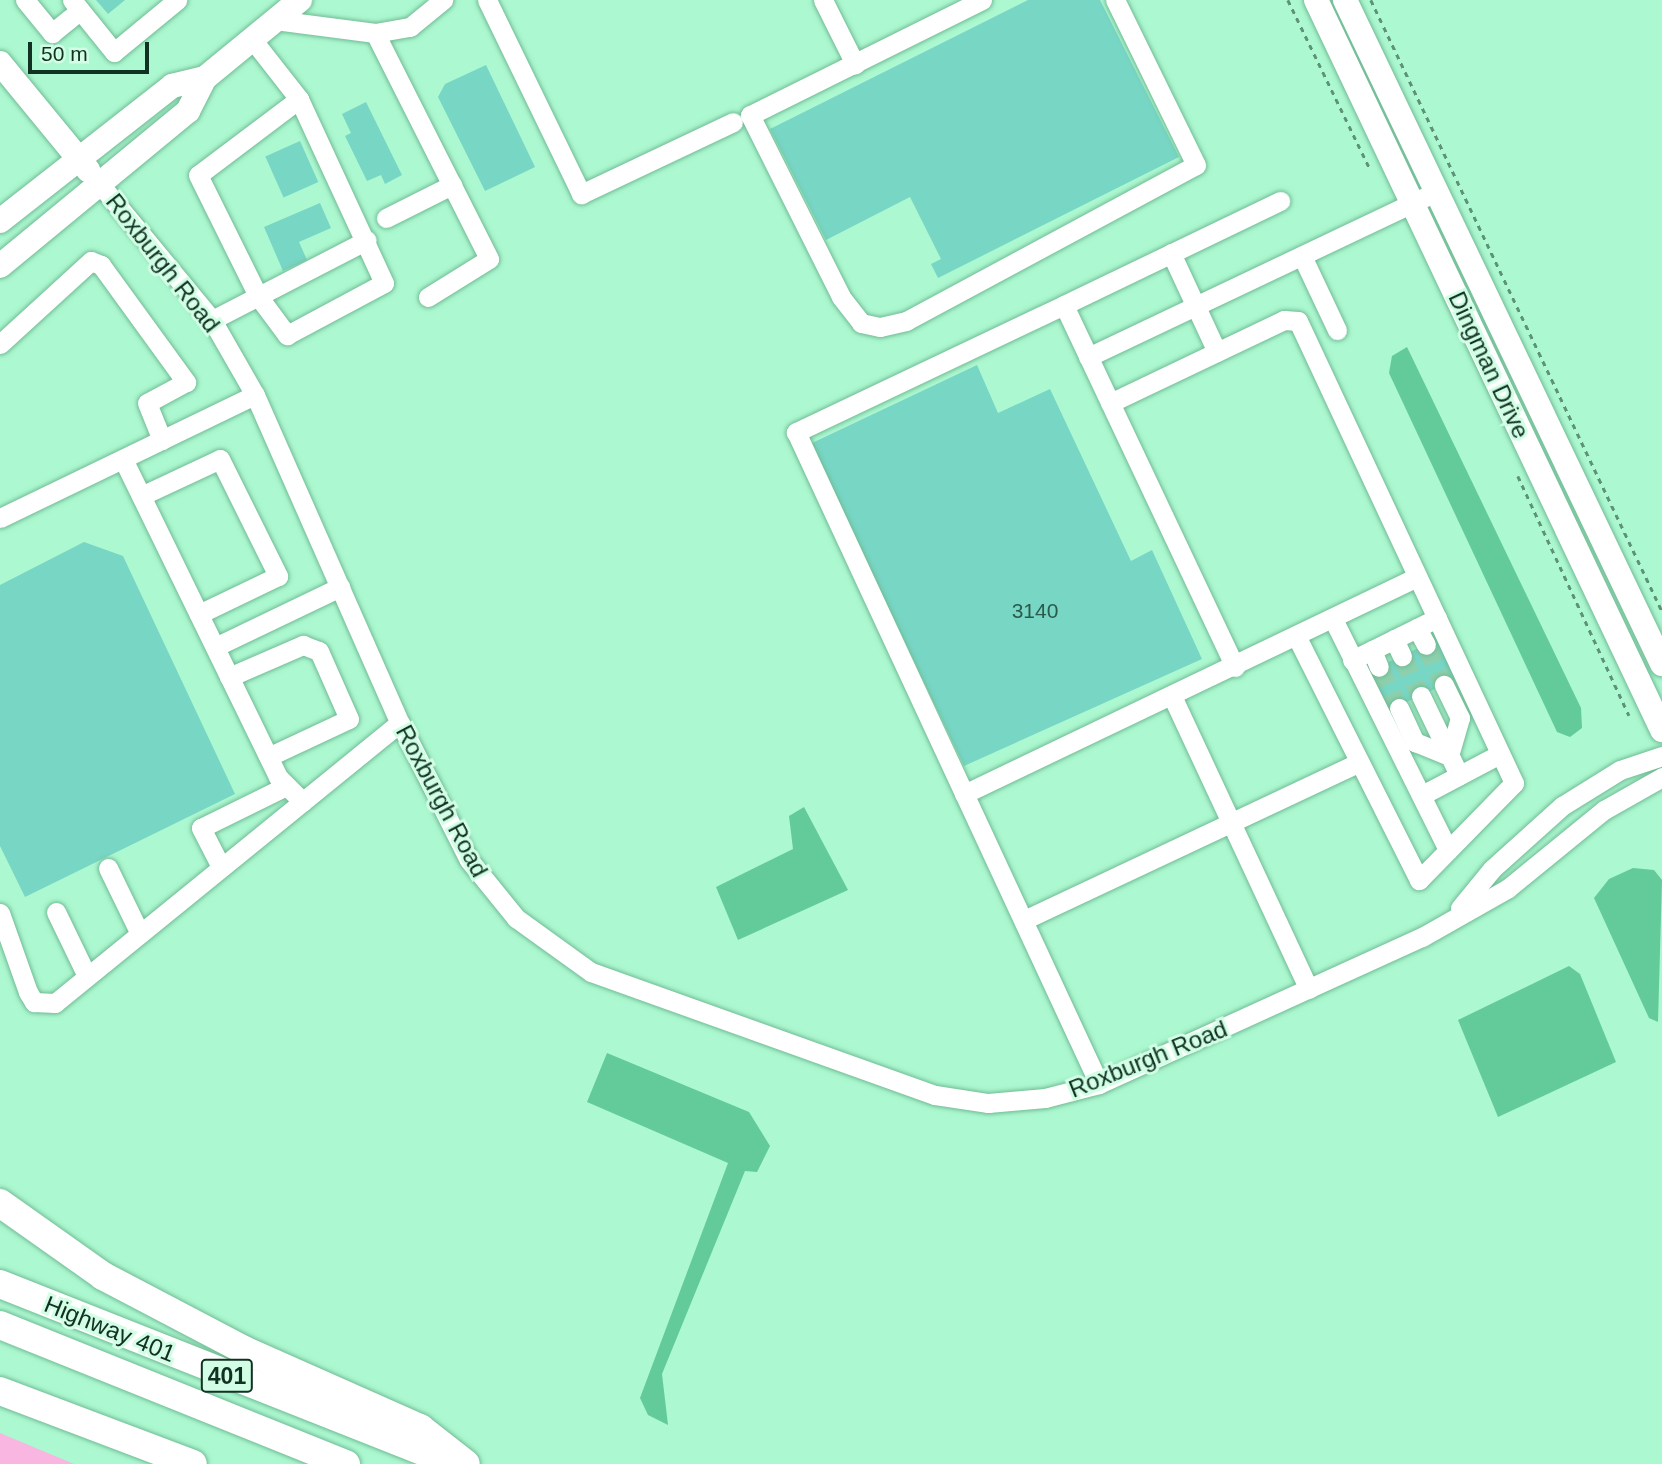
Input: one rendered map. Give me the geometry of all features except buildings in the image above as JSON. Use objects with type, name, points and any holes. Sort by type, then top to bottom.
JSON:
[{"type":"highway","points":[[0,1203],[103,1276],[244,1350],[420,1428],[466,1464]]},
{"type":"highway","name":"Highway 401","points":[[0,1284],[456,1464]]},
{"type":"highway","name":"Highway 401","points":[[0,1325],[346,1464]]},
{"type":"highway","points":[[0,1391],[193,1464]]},
{"type":"main road","points":[[0,267],[188,110],[205,78],[300,0]]},
{"type":"main road","name":"Dingman Drive","points":[[1316,0],[1662,730]]},
{"type":"main road","name":"Dingman Drive","points":[[1345,0],[1662,664]]},
{"type":"main road","name":"Roxburgh Road","points":[[0,63],[99,183]]},
{"type":"main road","points":[[0,221],[172,86],[205,78]]},
{"type":"street","points":[[25,0],[52,33],[76,5],[114,52],[177,0]]},
{"type":"street","points":[[275,20],[376,33],[411,27],[443,0]]},
{"type":"street","points":[[487,0],[581,194],[733,122]]},
{"type":"street","points":[[823,0],[855,64]]},
{"type":"street","points":[[982,0],[750,115],[841,297],[861,323],[880,327],[906,321],[1196,165],[1115,0]]},
{"type":"street","points":[[376,33],[489,259],[428,297]]},
{"type":"street","points":[[252,39],[303,107],[340,181],[384,283],[286,335],[258,296],[198,174],[303,107]]},
{"type":"street","name":"Roxburgh Road","points":[[99,183],[212,320],[255,396],[400,723],[494,895],[590,972],[935,1095],[1000,1102],[1099,1084],[1422,937],[1456,913],[1507,889],[1604,810],[1662,777]]},
{"type":"street","points":[[386,218],[452,185]]},
{"type":"street","points":[[1088,357],[1436,192]]},
{"type":"street","points":[[1099,1084],[796,432],[1280,201]]},
{"type":"street","points":[[212,320],[367,240]]},
{"type":"street","points":[[1171,253],[1217,352]]},
{"type":"street","points":[[1303,256],[1337,330]]},
{"type":"street","points":[[0,344],[91,261],[101,265],[186,382],[147,403],[162,440]]},
{"type":"street","points":[[1064,305],[1235,667]]},
{"type":"street","points":[[1110,403],[1284,320],[1298,321],[1514,783],[1419,880],[1358,763],[1297,636]]},
{"type":"street","points":[[0,518],[255,396]]},
{"type":"street","points":[[123,459],[268,757],[286,786],[303,802]]},
{"type":"street","points":[[141,496],[219,459],[278,576],[199,614]]},
{"type":"street","points":[[964,794],[1173,698],[1418,577]]},
{"type":"street","points":[[215,647],[340,587]]},
{"type":"street","points":[[1352,660],[1375,658],[1398,648],[1421,636],[1437,618]]},
{"type":"street","points":[[1333,619],[1414,788],[1424,793],[1448,850]]},
{"type":"street","points":[[229,677],[303,645],[319,651],[349,719],[268,757]]},
{"type":"street","points":[[1444,685],[1460,718],[1449,755]]},
{"type":"street","points":[[1422,696],[1459,775]]},
{"type":"street","points":[[1173,698],[1309,989]]},
{"type":"street","points":[[1398,708],[1415,742],[1449,755]]},
{"type":"street","points":[[0,914],[34,1002],[55,1003],[400,723]]},
{"type":"street","points":[[1424,793],[1500,754]]},
{"type":"street","name":"Roxburgh Road","points":[[1456,913],[1492,869],[1562,806],[1620,770],[1662,756]]},
{"type":"street","points":[[1024,920],[1358,763]]},
{"type":"street","points":[[221,867],[201,828],[286,786]]},
{"type":"street","points":[[108,868],[140,933]]},
{"type":"street","points":[[56,912],[87,976]]},
{"type":"path","points":[[1288,0],[1369,167]]},
{"type":"path","points":[[1371,0],[1662,611]]},
{"type":"path","points":[[1511,463],[1629,715]]},
{"type":"shaded area","points":[[1407,347],[1581,708],[1582,728],[1570,737],[1557,732],[1389,373],[1392,356]]},
{"type":"shaded area","points":[[804,807],[848,890],[738,940],[716,887],[793,849],[789,816]]},
{"type":"shaded area","points":[[1633,868],[1654,870],[1662,880],[1658,1022],[1649,1018],[1594,898],[1609,879]]},
{"type":"shaded area","points":[[1569,966],[1580,974],[1616,1062],[1498,1117],[1458,1020]]},
{"type":"shaded area","points":[[607,1053],[749,1112],[770,1146],[757,1172],[745,1171],[662,1374],[668,1425],[648,1415],[640,1398],[728,1163],[587,1102]]},
{"type":"shaded area","points":[[0,1433],[74,1464],[0,1464]]},
{"type":"tunnel","points":[[1426,645],[1444,685]]},
{"type":"tunnel","points":[[1402,656],[1421,696]]},
{"type":"tunnel","points":[[1379,667],[1399,708]]}]
